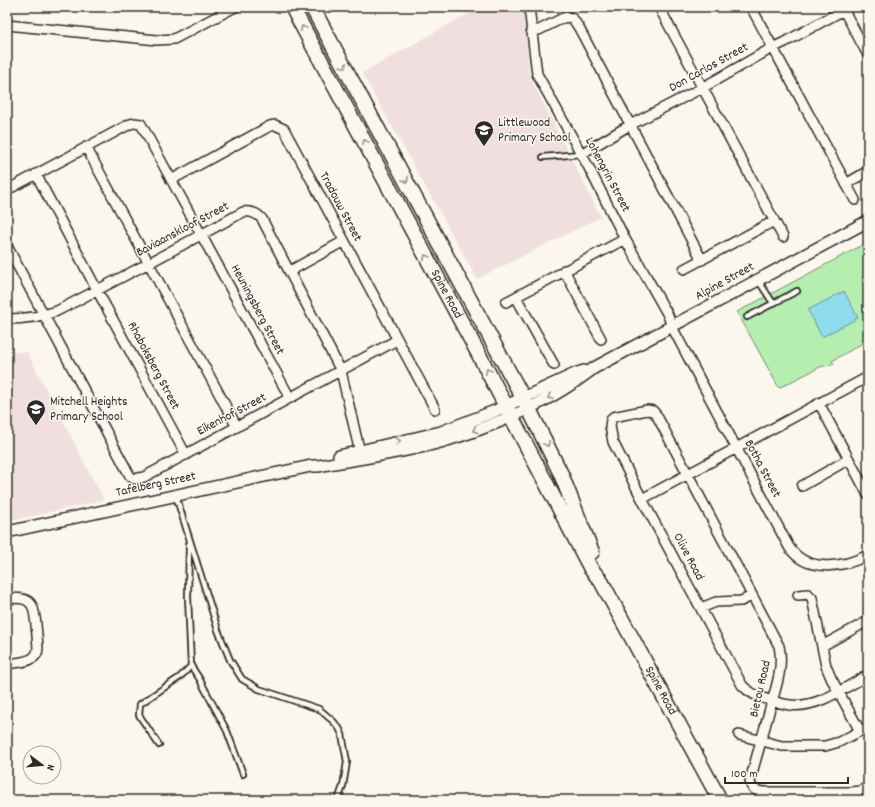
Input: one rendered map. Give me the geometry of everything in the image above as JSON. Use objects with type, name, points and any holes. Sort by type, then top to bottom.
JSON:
[{"type":"main road","name":"Spine Road","points":[[292,7],[509,412],[591,569],[601,581],[720,800]]},
{"type":"main road","name":"Spine Road","points":[[312,7],[526,403],[561,474],[597,566],[601,581]]},
{"type":"street","points":[[7,26],[167,40],[182,36],[235,7]]},
{"type":"street","name":"Lohengrin Street","points":[[529,7],[537,74],[582,154],[625,239],[668,315],[672,327]]},
{"type":"street","points":[[659,7],[783,237]]},
{"type":"street","points":[[750,7],[855,200]]},
{"type":"street","points":[[845,8],[868,55]]},
{"type":"street","name":"Don Carlos Street","points":[[582,154],[630,125],[702,88],[845,8]]},
{"type":"street","points":[[531,30],[539,30],[563,18],[569,17],[573,19],[702,260]]},
{"type":"street","name":"Heuningsberg Street","points":[[86,147],[130,124],[140,124],[290,398]]},
{"type":"street","name":"Tradouw Street","points":[[171,180],[270,126],[280,126],[284,129],[435,410]]},
{"type":"street","points":[[7,190],[86,147],[237,427]]},
{"type":"street","points":[[846,184],[868,171]]},
{"type":"street","name":"Rhaboksberg Street","points":[[36,174],[186,455]]},
{"type":"street","name":"Baviaanskloof Street","points":[[7,319],[44,316],[57,311],[243,212],[255,213],[262,219],[341,371],[360,454]]},
{"type":"street","points":[[684,269],[774,221]]},
{"type":"street","name":"Alpine Street","points":[[509,412],[578,380],[594,368],[868,221]]},
{"type":"street","points":[[506,302],[625,239]]},
{"type":"street","points":[[290,271],[344,241]]},
{"type":"street","points":[[7,246],[44,316]]},
{"type":"street","points":[[564,270],[601,339]]},
{"type":"street","points":[[516,296],[554,365]]},
{"type":"street","name":"Eikenhof Street","points":[[44,316],[130,476],[134,479],[144,477],[186,455],[397,340]]},
{"type":"street","name":"Botha Street","points":[[672,327],[789,547],[799,557],[810,563],[824,566],[853,561],[868,555]]},
{"type":"street","points":[[642,499],[868,377]]},
{"type":"street","points":[[819,403],[868,495]]},
{"type":"street","name":"Olive Road","points":[[689,474],[653,411],[647,410],[613,417],[610,420],[613,442],[742,685],[755,696],[791,706],[804,705],[818,702],[868,675]]},
{"type":"street","name":"Tafelberg Street","points":[[7,532],[311,466],[317,461],[360,454],[509,412]]},
{"type":"street","points":[[802,486],[849,459]]},
{"type":"street","name":"Bietou Road","points":[[689,474],[752,596],[775,636],[782,656],[780,673],[750,781],[752,787],[758,792],[851,792],[868,788]]},
{"type":"street","points":[[798,595],[808,594],[812,598],[828,672],[860,731]]},
{"type":"street","points":[[701,608],[716,602],[741,601],[752,596]]},
{"type":"street","points":[[7,599],[21,598],[27,600],[31,604],[34,611],[38,648],[37,655],[34,658],[7,664]]},
{"type":"street","points":[[822,646],[868,621]]},
{"type":"street","points":[[738,735],[782,746],[825,746],[839,742],[868,727]]},
{"type":"lane","points":[[543,157],[582,154]]},
{"type":"lane","points":[[758,280],[773,302]]},
{"type":"lane","points":[[747,317],[773,302],[797,291]]},
{"type":"lane","points":[[175,495],[218,630],[230,660],[242,679],[260,689],[319,709],[339,728],[342,734],[347,762],[343,786],[338,800]]},
{"type":"lane","points":[[189,540],[188,597],[190,666],[199,678],[227,730],[243,774]]},
{"type":"lane","points":[[159,745],[139,715],[140,704],[180,677],[190,666]]},
{"type":"shaded area","name":"Littlewood Primary School","points":[[480,7],[523,7],[530,77],[601,217],[477,279],[362,73]]},
{"type":"shaded area","name":"Mitchell Heights Primary School","points":[[7,352],[27,352],[104,500],[24,518],[7,520]]},
{"type":"green space","points":[[868,242],[868,340],[832,361],[834,364],[820,367],[779,388],[737,312]]},
{"type":"water","points":[[844,291],[858,318],[822,337],[808,310]]},
{"type":"place","name":"Littlewood Primary School","points":[[484,147]]},
{"type":"place","name":"Mitchell Heights Primary School","points":[[36,426]]}]
